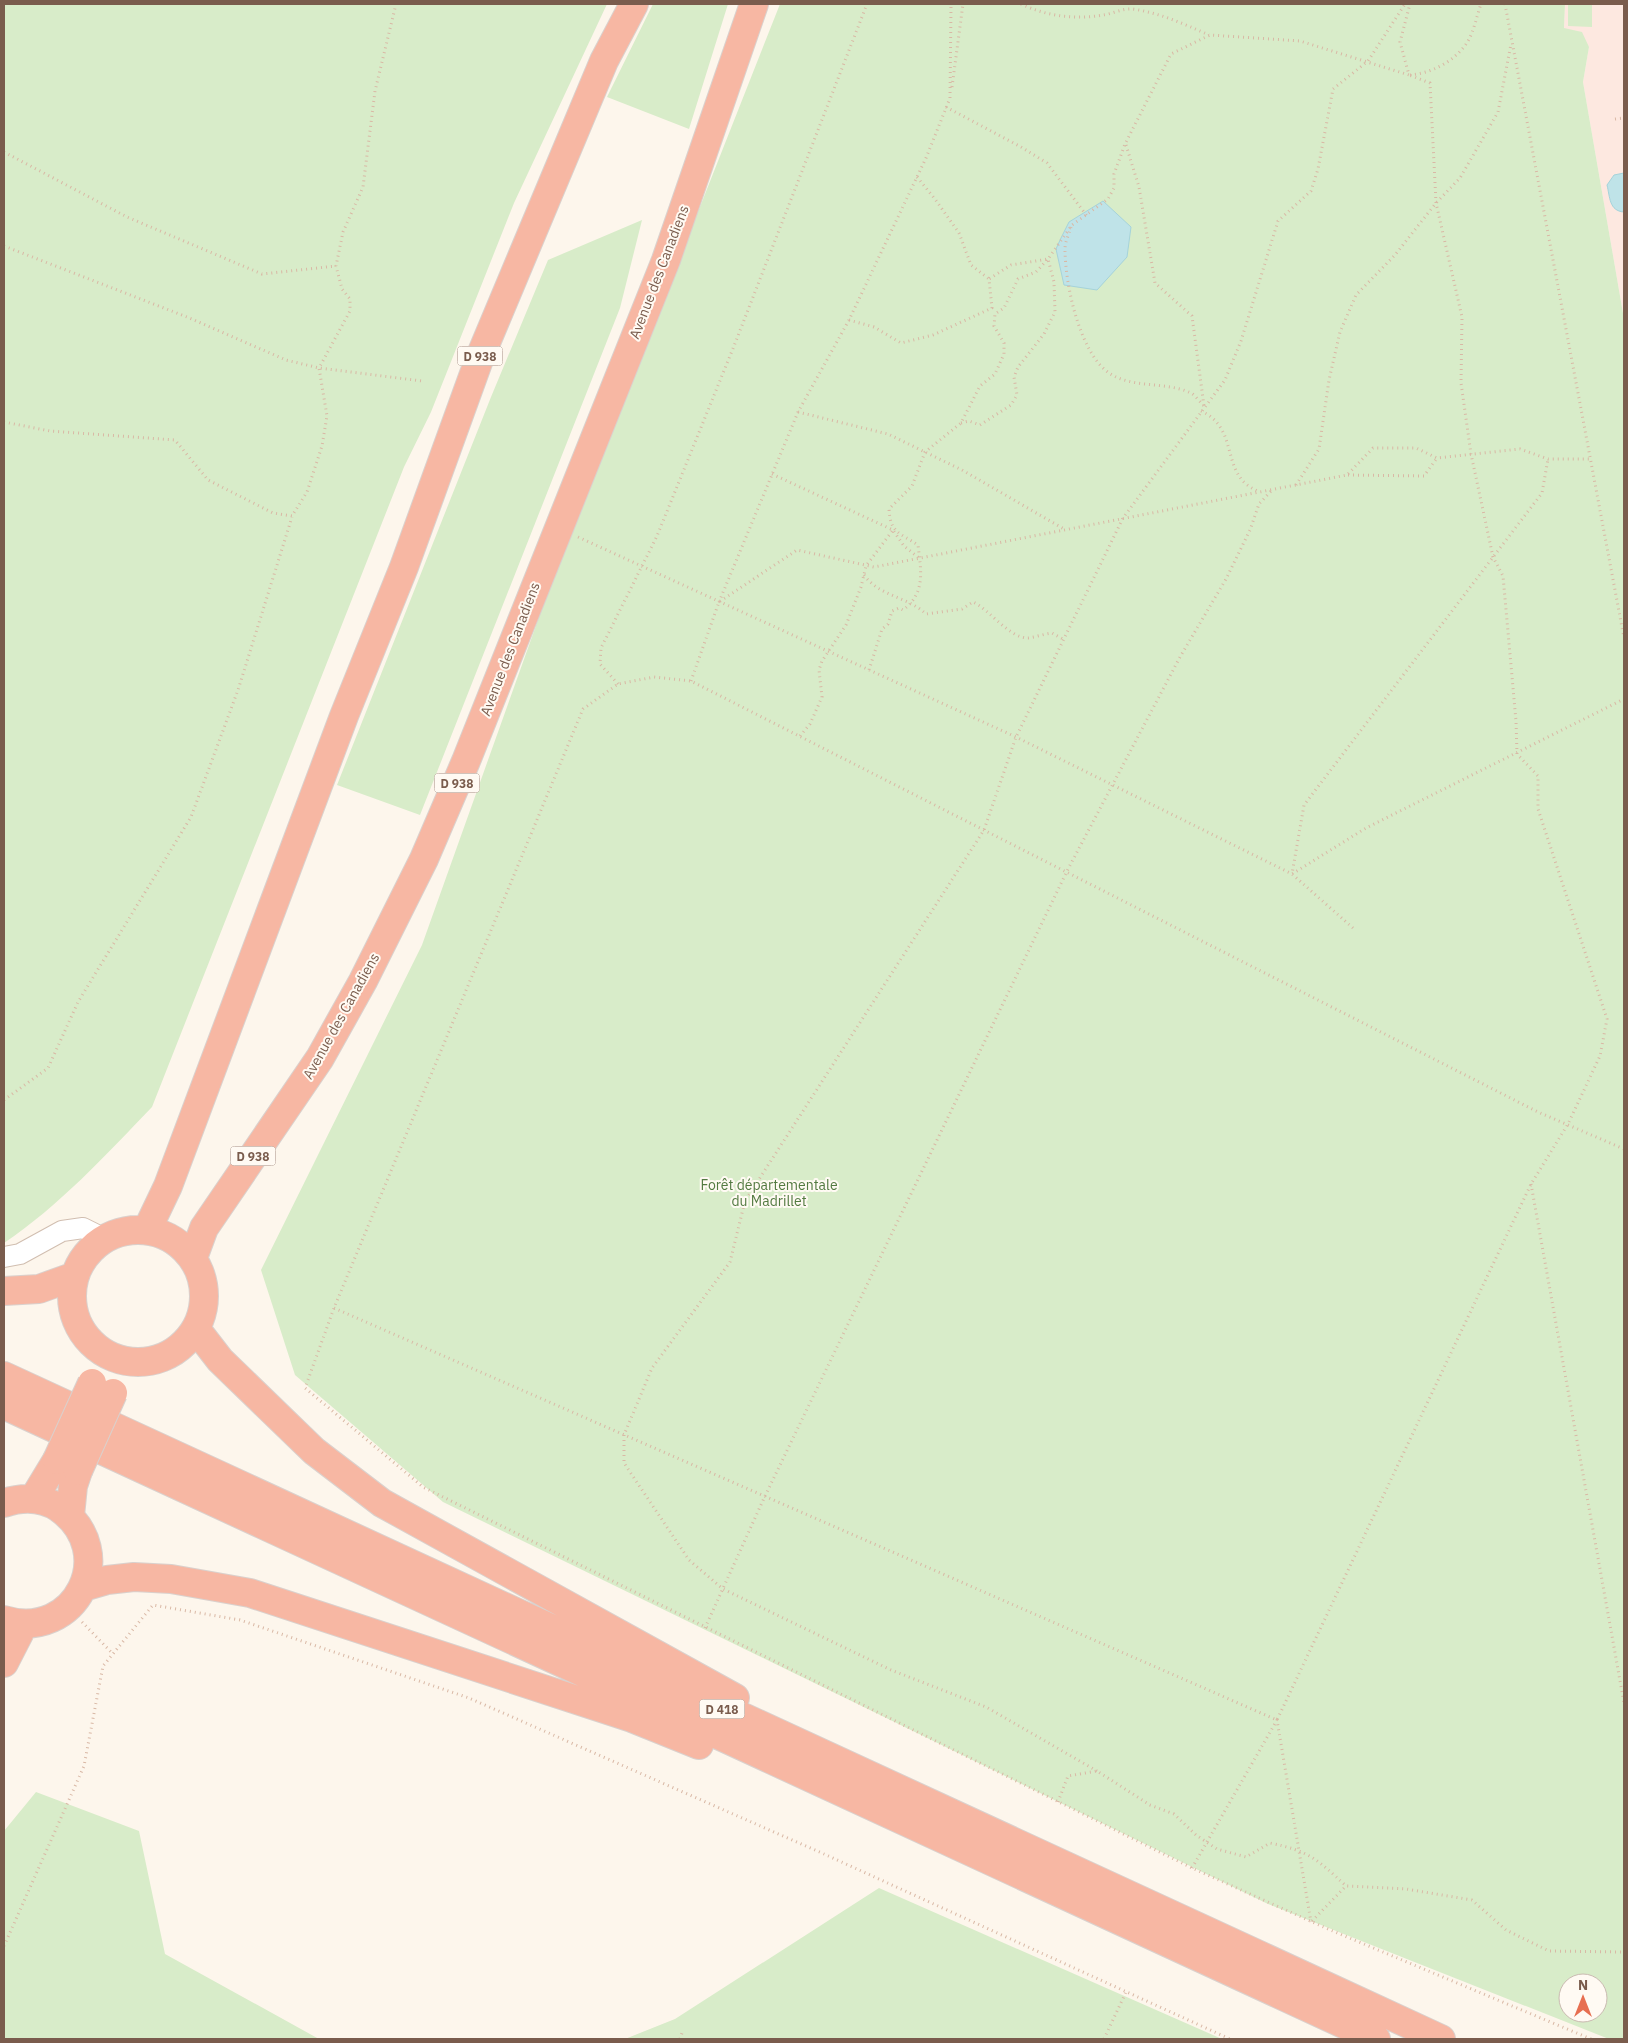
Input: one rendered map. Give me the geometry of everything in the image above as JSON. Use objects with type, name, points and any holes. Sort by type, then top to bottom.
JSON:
[{"type":"highway","points":[[604,61],[625,4]]},
{"type":"highway","name":"D 938","points":[[147,1230],[168,1186],[344,716],[404,567],[480,357],[604,61],[634,4]]},
{"type":"highway","name":"Avenue des Canadiens","points":[[193,1258],[204,1228],[320,1058],[363,980],[424,859],[466,761],[666,260],[754,4]]},
{"type":"highway","points":[[147,1230],[165,1235],[180,1244],[193,1258],[201,1274],[205,1293],[203,1311],[196,1329],[183,1344],[167,1356],[147,1361],[127,1361],[100,1350],[85,1335],[76,1317],[72,1297],[75,1276],[82,1261],[92,1248],[105,1239],[125,1231],[147,1230]]},
{"type":"highway","points":[[4,1291],[39,1289],[75,1276]]},
{"type":"highway","points":[[196,1329],[220,1360],[307,1445],[382,1503],[732,1694],[766,1729]]},
{"type":"highway","points":[[100,1350],[102,1388]]},
{"type":"highway","points":[[34,1498],[68,1465],[102,1388],[127,1361]]},
{"type":"highway","name":"D 418","points":[[4,1376],[1441,2039]]},
{"type":"highway","name":"D 418","points":[[4,1405],[1376,2039]]},
{"type":"highway","points":[[68,1465],[73,1486],[70,1516]]},
{"type":"highway","points":[[4,1503],[15,1499],[34,1498],[53,1504],[70,1516],[86,1542],[89,1557],[88,1573],[76,1597]]},
{"type":"highway","points":[[4,1663],[14,1622],[40,1622],[56,1617],[76,1597],[108,1580],[134,1577],[171,1579],[250,1593],[632,1718],[744,1764],[785,1765]]},
{"type":"lane","points":[[4,1257],[20,1254],[50,1237],[69,1230],[82,1228],[105,1239]]},
{"type":"path","points":[[4,1100],[48,1068],[78,1002],[191,817],[238,690],[293,514],[307,492],[322,446],[327,416],[319,368],[350,311],[350,299],[342,289],[336,266],[343,232],[363,188],[375,91],[396,4]]},
{"type":"path","points":[[618,684],[600,664],[601,648],[643,567],[734,346],[867,4]]},
{"type":"path","points":[[950,98],[951,4]]},
{"type":"path","points":[[691,681],[719,602],[798,412],[849,320],[917,177],[946,108],[950,98],[964,4]]},
{"type":"path","points":[[1021,4],[1039,13],[1065,16],[1101,16],[1130,9],[1166,16],[1210,35],[1300,41],[1368,61],[1430,84],[1436,203],[1462,317],[1461,383],[1471,454],[1494,557],[1503,576],[1516,721],[1517,754],[1538,776],[1538,809],[1607,1019],[1600,1056],[1568,1124],[1531,1184],[1278,1720],[1192,1868]]},
{"type":"path","points":[[1405,4],[1368,61],[1333,89],[1318,168],[1311,191],[1278,221],[1242,341],[1225,380],[1123,518],[1016,737],[984,830],[745,1201],[730,1262],[652,1368],[624,1435],[624,1463],[689,1560],[723,1589],[891,1670],[986,1707],[1097,1771],[1150,1805],[1174,1814],[1196,1835],[1218,1849],[1246,1857],[1270,1843],[1299,1849],[1322,1863],[1346,1886],[1406,1889],[1472,1900],[1506,1930],[1549,1951],[1624,1952]]},
{"type":"path","points":[[1409,75],[1400,42],[1410,4]]},
{"type":"path","points":[[1409,75],[1425,74],[1448,61],[1468,41],[1480,4]]},
{"type":"path","points":[[1505,4],[1590,459],[1623,621],[1624,638]]},
{"type":"path","points":[[920,558],[904,546],[893,530],[889,520],[889,509],[912,486],[925,452],[961,423],[980,386],[995,374],[1004,354],[1004,343],[994,326],[995,314],[1004,308],[1018,279],[1036,272],[1048,259],[1072,225],[1108,199],[1114,188],[1114,174],[1125,144],[1171,54],[1210,35]]},
{"type":"path","points":[[1296,485],[1319,449],[1329,380],[1340,332],[1356,295],[1395,255],[1436,203],[1460,178],[1498,112],[1512,40]]},
{"type":"path","points":[[946,108],[1021,147],[1047,163],[1087,216]]},
{"type":"path","points":[[1615,119],[1624,118]]},
{"type":"path","points":[[1125,144],[1139,188],[1155,283],[1192,316],[1204,407]]},
{"type":"path","points":[[4,152],[127,217],[262,274],[336,266]]},
{"type":"path","points":[[849,320],[874,327],[901,343],[933,335],[992,308],[989,279],[972,265],[958,233],[935,199],[917,177]]},
{"type":"path","points":[[1072,225],[1065,247],[1072,298],[1079,327],[1095,359],[1109,373],[1138,384],[1192,393],[1204,407]]},
{"type":"path","points":[[4,246],[187,317],[286,360],[319,368],[422,381]]},
{"type":"path","points":[[989,279],[1011,266],[1048,259]]},
{"type":"path","points":[[961,423],[969,421],[980,425],[1011,405],[1017,395],[1014,377],[1018,367],[1044,334],[1056,312],[1054,282],[1048,259]]},
{"type":"path","points":[[1201,411],[1213,417],[1222,428],[1239,474],[1245,483],[1259,492]]},
{"type":"path","points":[[798,412],[888,434],[962,470],[1065,530]]},
{"type":"path","points":[[4,422],[50,431],[175,440],[208,480],[273,513],[292,516],[293,514]]},
{"type":"path","points":[[1347,475],[1373,448],[1416,448],[1437,458],[1520,449],[1548,459],[1590,459]]},
{"type":"path","points":[[719,602],[797,550],[866,566],[920,558],[1347,475],[1424,476],[1437,458]]},
{"type":"path","points":[[1292,874],[1304,805],[1542,493],[1548,459]]},
{"type":"path","points":[[772,474],[893,530],[918,545],[921,581],[911,601],[903,610],[899,608],[892,610],[888,624],[882,629],[869,670]]},
{"type":"path","points":[[705,1628],[765,1496],[1067,871],[1114,786],[1180,657],[1226,579],[1250,530],[1259,504],[1272,490]]},
{"type":"path","points":[[800,736],[810,724],[822,697],[819,670],[827,651],[846,625],[866,566],[893,530]]},
{"type":"path","points":[[572,534],[1016,737],[1292,874],[1353,928]]},
{"type":"path","points":[[864,575],[869,582],[897,599],[911,601],[926,614],[962,609],[973,602],[980,605],[1002,626],[1026,638],[1052,633],[1064,640]]},
{"type":"path","points":[[1591,2039],[1311,1922],[1192,1868],[423,1488],[304,1388],[334,1308],[583,709],[618,684],[654,677],[691,681],[1538,1112],[1624,1150]]},
{"type":"path","points":[[1292,874],[1366,828],[1624,699]]},
{"type":"path","points":[[1531,1184],[1624,1703]]},
{"type":"path","points":[[334,1308],[1278,1720]]},
{"type":"path","points":[[76,1597],[112,1654]]},
{"type":"path","points":[[4,1946],[84,1766],[103,1666],[153,1606],[240,1620],[469,1698],[824,1854],[1230,2039]]},
{"type":"path","points":[[1278,1720],[1311,1922]]},
{"type":"path","points":[[1058,1802],[1068,1776],[1097,1771]]},
{"type":"path","points":[[1311,1922],[1346,1886]]},
{"type":"path","points":[[1104,2039],[1126,1992]]},
{"type":"path","points":[[680,2039],[682,2033]]},
{"type":"shaded area","points":[[1565,4],[1624,4],[1624,319],[1583,82],[1589,47],[1564,29]]},
{"type":"green space","points":[[4,4],[607,4],[514,203],[431,412],[404,467],[152,1107],[63,1196],[24,1229],[4,1243]]},
{"type":"green space","points":[[653,4],[728,4],[689,129],[607,97]]},
{"type":"green space","name":"Forêt départementale du Madrillet","points":[[780,4],[1565,4],[1564,28],[1582,32],[1589,47],[1583,82],[1624,319],[1624,2039],[1609,2039],[1569,2023],[1608,2023],[1608,1973],[1558,1973],[1558,2019],[1268,1904],[443,1502],[295,1375],[261,1270],[422,945],[548,592]]},
{"type":"green space","points":[[1568,4],[1592,4],[1592,27],[1568,26]]},
{"type":"green space","points":[[642,220],[620,308],[420,815],[337,785],[491,397],[548,260]]},
{"type":"green space","points":[[36,1792],[139,1831],[165,1954],[319,2039],[4,2039],[4,1831]]},
{"type":"green space","points":[[879,1888],[1222,2039],[625,2039],[675,2019]]},
{"type":"water","points":[[1624,173],[1624,212],[1615,209],[1613,206],[1607,185],[1614,175]]},
{"type":"water","points":[[1103,201],[1131,227],[1127,257],[1097,290],[1064,285],[1056,249],[1061,238],[1069,222]]}]
